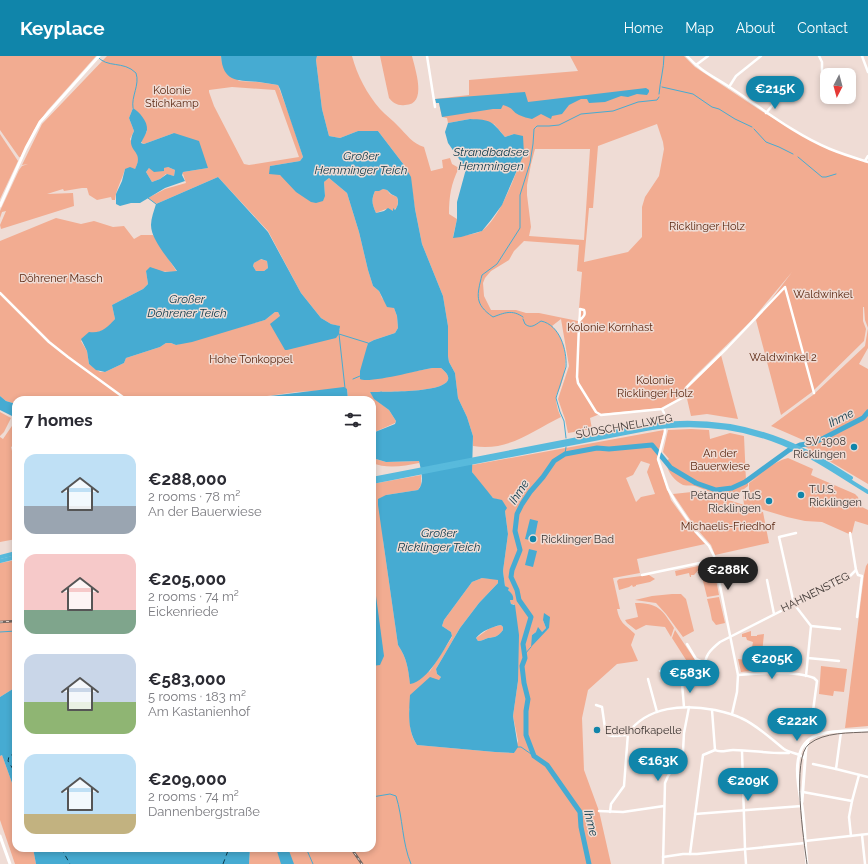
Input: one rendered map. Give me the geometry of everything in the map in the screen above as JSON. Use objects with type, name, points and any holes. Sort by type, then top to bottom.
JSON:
[{"type":"highway","name":"SÜDSCHNELLWEG","points":[[376,481],[487,458],[656,426],[670,425],[732,429],[793,446],[868,489]]},
{"type":"highway","name":"SÜDSCHNELLWEG","points":[[803,451],[868,492]]},
{"type":"highway","name":"SÜDSCHNELLWEG","points":[[376,478],[402,475]]},
{"type":"highway","points":[[0,559],[12,556]]},
{"type":"street","points":[[0,206],[26,148],[40,122],[99,56]]},
{"type":"street","points":[[427,56],[435,107]]},
{"type":"street","points":[[687,56],[696,65],[766,113],[822,145],[866,161],[868,156]]},
{"type":"street","points":[[696,65],[708,56]]},
{"type":"street","points":[[729,87],[736,76],[761,56]]},
{"type":"street","points":[[820,56],[822,68]]},
{"type":"street","points":[[862,56],[868,72]]},
{"type":"street","points":[[864,63],[868,62]]},
{"type":"street","points":[[766,113],[794,78]]},
{"type":"street","points":[[580,320],[577,377],[581,389],[596,412],[601,415],[662,409],[684,397],[685,389],[727,348],[785,287],[814,393]]},
{"type":"street","points":[[0,293],[49,342],[122,396]]},
{"type":"street","points":[[662,409],[664,413],[665,432],[658,456],[660,465],[671,496],[696,532],[709,546],[717,572],[738,675],[737,692],[732,714]]},
{"type":"street","points":[[796,533],[779,537],[794,604],[811,626],[806,676]]},
{"type":"street","points":[[850,533],[856,570],[858,575],[862,576],[857,617]]},
{"type":"street","points":[[642,575],[714,560]]},
{"type":"street","points":[[717,572],[748,565]]},
{"type":"street","name":"HAHNENSTEG","points":[[704,663],[710,650],[730,636],[850,576],[856,570]]},
{"type":"street","name":"HAHNENSTEG","points":[[767,580],[774,614]]},
{"type":"street","points":[[811,626],[840,629]]},
{"type":"street","points":[[687,644],[696,659],[704,663],[705,669]]},
{"type":"street","points":[[808,658],[839,661]]},
{"type":"street","points":[[660,671],[674,666],[671,661]]},
{"type":"street","points":[[738,675],[760,673],[806,676],[814,678],[817,681],[813,711],[811,714]]},
{"type":"street","points":[[648,679],[657,712]]},
{"type":"street","points":[[682,683],[684,707]]},
{"type":"street","points":[[596,705],[602,707],[605,728],[608,735],[628,735]]},
{"type":"street","points":[[663,864],[666,780],[680,760],[683,751],[689,707]]},
{"type":"street","points":[[610,812],[611,804],[624,786],[628,735],[636,724],[657,712],[669,708],[689,707],[732,714],[752,724],[789,753],[799,757],[804,757],[806,759]]},
{"type":"street","points":[[712,710],[715,750]]},
{"type":"street","points":[[807,864],[802,806],[798,784],[799,757],[804,744],[810,739],[823,734],[868,730]]},
{"type":"street","points":[[836,769],[841,732]]},
{"type":"street","points":[[799,757],[806,749],[810,739]]},
{"type":"street","points":[[802,806],[806,749]]},
{"type":"street","points":[[690,854],[703,755],[715,750],[718,752],[742,751],[779,754],[789,753]]},
{"type":"street","points":[[742,751],[746,864]]},
{"type":"street","points":[[812,764],[868,777]]},
{"type":"street","points":[[851,836],[849,817],[858,775]]},
{"type":"street","points":[[803,792],[852,801]]},
{"type":"street","points":[[599,811],[623,812],[664,806]]},
{"type":"street","points":[[695,814],[802,806]]},
{"type":"street","points":[[663,857],[868,834]]},
{"type":"street","points":[[862,835],[865,864]]},
{"type":"street","points":[[0,836],[10,864]]},
{"type":"green space","points":[[0,56],[96,56],[47,111],[34,130],[22,158],[19,157],[0,130]]},
{"type":"green space","points":[[107,56],[221,56],[222,63],[239,81],[278,85],[303,157],[300,161],[270,166],[280,175],[325,196],[324,182],[329,178],[347,193],[373,286],[379,291],[382,298],[394,308],[397,316],[398,328],[395,333],[368,343],[366,354],[395,375],[432,368],[441,368],[448,377],[446,383],[422,390],[370,392],[373,396],[348,396],[347,389],[297,392],[268,396],[12,396],[12,403],[6,401],[0,396],[0,241],[56,218],[81,224],[94,221],[113,227],[124,226],[134,239],[141,235],[153,235],[177,272],[146,271],[148,284],[143,289],[112,305],[115,319],[107,329],[95,333],[81,341],[87,351],[89,364],[100,372],[105,372],[124,363],[126,358],[160,347],[166,343],[176,345],[265,320],[275,312],[278,312],[280,316],[340,330],[339,326],[331,324],[321,318],[301,293],[268,231],[218,177],[156,204],[148,198],[165,189],[186,183],[183,174],[182,175],[183,172],[208,168],[174,133],[144,144],[141,142],[147,131],[133,108],[129,118],[134,131],[130,139],[136,151],[138,161],[135,169],[125,169],[115,200],[112,200],[111,197],[97,200],[89,195],[87,188],[64,191],[63,189],[47,194],[73,193],[74,206],[1,229],[0,225],[6,211],[2,212],[0,218],[0,211],[19,170],[22,166],[28,164],[22,165],[42,124]],"holes":[[[232,87],[275,90],[299,157],[249,165],[244,164],[214,106],[209,90]]]},
{"type":"green space","points":[[317,56],[352,56],[360,77],[375,103],[416,144],[424,147],[431,171],[443,168],[442,160],[450,158],[452,164],[459,168],[452,185],[449,202],[449,214],[457,219],[453,237],[477,233],[483,230],[490,223],[502,205],[524,154],[514,134],[505,137],[494,124],[470,119],[448,123],[447,118],[442,117],[439,103],[436,103],[435,99],[469,95],[469,80],[578,71],[570,56],[684,56],[695,67],[766,114],[828,149],[868,162],[868,328],[863,307],[863,321],[866,329],[864,341],[812,392],[781,415],[756,320],[792,272],[751,321],[694,377],[683,390],[683,396],[661,408],[600,414],[590,418],[592,429],[568,433],[558,399],[569,366],[561,319],[552,326],[561,340],[565,354],[565,370],[556,398],[561,417],[530,434],[509,443],[486,447],[473,446],[473,436],[467,417],[458,398],[455,373],[449,362],[448,326],[443,296],[422,244],[410,177],[404,165],[378,131],[358,131],[340,138],[329,136],[322,109],[316,60]],"holes":[[[657,124],[664,149],[659,176],[645,197],[642,207],[642,237],[628,252],[584,262],[589,208],[593,208],[598,146]],[[535,149],[590,149],[584,240],[529,236],[531,227],[527,185]],[[524,241],[579,245],[577,271],[582,272],[578,321],[539,313],[526,313],[516,310],[491,310],[484,296],[483,283],[491,271],[509,260],[514,251]]]},
{"type":"green space","points":[[380,56],[412,56],[417,77],[418,93],[416,99],[412,103],[398,105],[389,98]]},
{"type":"green space","points":[[0,134],[18,161],[0,199]]},
{"type":"green space","points":[[168,167],[175,170],[174,176],[166,174],[160,179],[152,182],[146,172],[149,168]]},
{"type":"green space","points":[[383,189],[397,197],[397,207],[393,211],[386,209],[376,213],[373,204],[373,197],[375,191]]},
{"type":"green space","points":[[260,259],[267,261],[268,268],[264,271],[256,271],[253,266],[254,263]]},
{"type":"green space","points":[[868,328],[868,348],[859,364],[868,369],[868,484],[804,446],[810,443],[771,426],[813,395],[865,346]]},
{"type":"green space","points":[[721,355],[738,419],[707,414],[691,416],[685,390]]},
{"type":"green space","points":[[376,400],[389,410],[396,421],[395,423],[376,432]]},
{"type":"green space","points":[[0,412],[11,418],[4,432],[0,436]]},
{"type":"green space","points":[[12,426],[12,540],[0,542],[0,437],[3,439]]},
{"type":"green space","points":[[664,430],[657,459],[671,500],[705,544],[637,559],[640,573],[613,578],[620,609],[617,609],[618,614],[623,623],[635,634],[631,645],[638,661],[617,664],[588,690],[582,718],[584,770],[599,811],[611,864],[249,864],[250,852],[376,852],[376,483],[421,475],[421,485],[418,490],[386,495],[383,540],[398,645],[407,663],[410,683],[430,671],[452,637],[451,632],[442,626],[444,620],[472,582],[482,578],[498,579],[498,583],[479,603],[460,628],[436,669],[437,674],[441,677],[440,679],[409,709],[410,728],[414,741],[417,745],[514,753],[518,741],[513,716],[518,681],[514,604],[511,604],[510,600],[513,600],[512,595],[505,586],[503,571],[508,534],[505,511],[502,501],[493,498],[472,472],[472,465]],"holes":[[[641,461],[650,464],[647,472],[655,494],[641,497],[636,502],[626,478],[633,475]],[[543,620],[549,628],[534,642],[532,635],[536,632],[542,632],[546,628]]]},
{"type":"green space","name":"An der Bauerwiese","points":[[668,430],[709,430],[710,439],[730,433],[744,436],[746,481],[731,487],[710,487],[695,481],[671,466],[666,461],[669,459],[663,452]]},
{"type":"green space","name":"Michaelis-Friedhof","points":[[788,458],[813,469],[811,475],[855,494],[858,497],[860,506],[868,510],[868,525],[855,521],[852,533],[849,534],[822,522],[805,521],[787,517],[747,505],[751,510],[763,512],[769,543],[715,555],[711,545],[696,528],[673,494],[701,491],[744,505],[743,496],[749,492],[749,483],[761,475],[748,483],[748,486],[731,499],[695,486],[683,485],[672,476],[668,470],[667,464],[674,471],[700,486],[710,490],[720,490],[729,489],[747,481],[774,464]]},
{"type":"green space","points":[[376,459],[386,462],[419,461],[419,463],[407,465],[376,464]]},
{"type":"green space","points":[[12,561],[12,690],[0,697],[0,563]]},
{"type":"green space","points":[[868,563],[868,726],[845,728],[864,575]]},
{"type":"green space","points":[[713,564],[719,595],[707,597],[701,573],[697,573],[704,566]]},
{"type":"green space","points":[[703,565],[694,575],[691,575],[691,577],[689,573],[676,576],[675,571]]},
{"type":"green space","points":[[649,575],[655,579],[650,582],[633,587],[632,585],[619,590],[617,581],[619,579]]},
{"type":"green space","points":[[681,594],[686,599],[694,631],[683,637],[656,603],[635,600],[652,596]]},
{"type":"green space","points":[[719,597],[725,623],[716,625],[712,620],[707,599]]},
{"type":"green space","points":[[635,603],[649,604],[659,608],[674,628],[671,637],[665,627],[646,625],[636,630],[627,623],[625,620],[638,617]]},
{"type":"green space","points":[[501,625],[503,630],[500,634],[479,641],[476,638],[490,628]]},
{"type":"green space","points":[[675,630],[695,660],[702,663],[702,665],[693,666],[688,663],[672,638]]},
{"type":"green space","points":[[751,631],[751,636],[764,634],[762,653],[751,653],[753,642],[747,640],[746,637],[742,637],[742,634]]},
{"type":"green space","points":[[738,659],[761,662],[759,670],[741,672]]},
{"type":"green space","points":[[821,666],[847,669],[844,692],[834,691],[833,696],[819,694]]},
{"type":"green space","points":[[2,755],[12,783],[12,852],[34,852],[36,864],[15,864],[0,820],[0,756]]},
{"type":"water","name":"Großer Ricklinger Teich","points":[[221,56],[317,56],[316,60],[322,109],[329,136],[340,138],[358,131],[378,131],[404,165],[411,177],[415,209],[422,244],[443,296],[448,326],[449,362],[455,373],[458,398],[467,417],[473,436],[472,472],[493,498],[502,500],[507,508],[505,511],[508,534],[503,571],[505,586],[509,588],[508,590],[513,597],[513,600],[510,600],[511,604],[515,605],[519,635],[518,681],[513,716],[518,747],[514,753],[417,745],[414,739],[409,721],[410,695],[430,677],[439,680],[441,677],[437,674],[436,669],[460,628],[479,603],[498,583],[498,580],[482,578],[472,582],[444,620],[442,626],[451,632],[452,636],[429,671],[417,682],[410,684],[407,663],[398,645],[378,499],[386,495],[418,490],[422,480],[421,472],[419,461],[386,462],[376,459],[376,432],[395,424],[396,421],[389,410],[376,400],[376,396],[372,396],[370,392],[422,390],[446,383],[448,377],[441,368],[432,368],[373,380],[360,379],[360,371],[368,343],[395,333],[398,328],[397,316],[394,308],[387,307],[379,291],[373,286],[347,193],[329,178],[324,182],[325,196],[323,201],[316,203],[311,202],[296,192],[280,175],[269,174],[270,166],[300,161],[303,157],[280,89],[278,85],[238,80],[228,76],[222,65]],"holes":[[[383,189],[397,197],[398,201],[395,210],[393,208],[393,211],[388,208],[384,211],[376,213],[373,204],[375,191]],[[501,625],[503,627],[500,634],[496,636],[479,641],[476,638],[481,633],[494,627]]]},
{"type":"water","points":[[646,88],[649,90],[647,95],[637,94],[628,97],[621,96],[605,102],[589,103],[587,99],[581,99],[569,105],[562,114],[552,116],[551,119],[541,114],[532,119],[519,115],[509,107],[503,105],[501,109],[442,117],[439,103],[436,103],[435,99],[525,92],[528,102]]},
{"type":"water","points":[[133,108],[145,120],[147,130],[141,143],[144,144],[174,133],[199,141],[208,168],[183,172],[182,175],[185,181],[165,188],[140,203],[131,203],[120,206],[116,204],[116,194],[122,181],[125,169],[130,167],[135,169],[138,163],[137,154],[131,143],[131,138],[134,131],[129,118]],"holes":[[[168,167],[175,170],[174,176],[167,174],[152,182],[146,172],[149,168],[154,172],[164,171],[164,168]]]},
{"type":"water","name":"Strandbadsee Hemmingen","points":[[470,119],[490,122],[497,127],[505,137],[514,134],[523,136],[524,154],[502,205],[482,231],[453,238],[457,219],[457,202],[466,169],[448,143],[445,132],[448,123]]},
{"type":"water","name":"Großer Döhrener Teich","points":[[218,177],[268,232],[301,293],[321,318],[331,324],[340,326],[339,334],[336,338],[285,350],[270,324],[280,316],[278,312],[275,312],[265,320],[192,342],[176,345],[166,343],[160,347],[126,358],[124,363],[105,372],[96,370],[89,364],[87,351],[81,339],[89,332],[101,331],[115,319],[112,305],[143,289],[148,284],[146,271],[150,267],[165,272],[177,271],[157,243],[152,231],[151,225],[156,204]],"holes":[[[261,259],[267,261],[268,268],[264,271],[256,271],[253,266],[254,263]]]},
{"type":"water","points":[[344,387],[347,389],[348,396],[271,396]]},
{"type":"water","points":[[0,396],[6,401],[12,403],[12,416],[0,410]]},
{"type":"water","points":[[530,519],[538,521],[534,541],[525,539]]},
{"type":"water","points":[[529,549],[537,551],[533,567],[525,565]]},
{"type":"water","points":[[376,596],[384,656],[380,665],[376,666]]},
{"type":"water","points":[[544,613],[550,617],[549,628],[531,647],[532,635],[536,632],[538,627],[542,632],[546,628],[543,620]]},
{"type":"water","points":[[12,690],[12,783],[2,755],[0,756],[0,697]]},
{"type":"water","points":[[34,852],[250,852],[249,864],[36,864]]},
{"type":"water","points":[[277,852],[290,852],[294,864],[281,864]]},
{"type":"waterway","points":[[97,56],[105,62],[121,65],[136,73],[137,82],[133,99],[133,108]]},
{"type":"waterway","points":[[659,94],[664,56]]},
{"type":"waterway","points":[[662,87],[693,94],[712,107],[719,109],[752,127]]},
{"type":"waterway","points":[[523,317],[512,312],[493,317],[483,308],[478,299],[478,294],[482,275],[497,264],[520,228],[520,195],[530,163],[534,129],[537,126],[559,125],[581,114],[613,111],[638,102],[657,100],[659,97]]},
{"type":"waterway","points":[[754,129],[766,142],[793,154]]},
{"type":"waterway","points":[[798,157],[822,177],[836,174]]},
{"type":"waterway","points":[[148,198],[156,204]]},
{"type":"waterway","points":[[523,319],[525,324],[529,326],[533,326],[541,321],[548,323],[558,333],[564,346],[566,367],[556,398],[564,421],[566,438]]},
{"type":"waterway","points":[[345,388],[339,334],[368,343]]},
{"type":"waterway","points":[[353,379],[360,376]]},
{"type":"waterway","name":"Ihme","points":[[589,864],[581,827],[580,812],[547,765],[534,756],[526,735],[526,711],[528,699],[522,666],[525,658],[523,644],[531,617],[519,600],[517,590],[511,577],[512,570],[520,550],[515,531],[517,514],[522,504],[554,461],[565,454],[597,448],[609,449],[652,445],[671,468],[696,483],[716,490],[732,488],[745,482],[789,450],[824,438],[863,418],[868,412]]},
{"type":"waterway","name":"Ihme","points":[[565,454],[566,447]]},
{"type":"waterway","points":[[0,632],[12,631]]},
{"type":"waterway","points":[[525,654],[531,647]]},
{"type":"waterway","points":[[517,747],[521,747],[534,756]]},
{"type":"waterway","points":[[376,796],[390,794],[396,796],[406,848],[411,864]]},
{"type":"waterway","points":[[308,852],[313,864]]},
{"type":"ferry route","points":[[12,755],[9,756],[8,761],[12,768]]},
{"type":"ferry route","points":[[63,852],[70,864]]},
{"type":"ferry route","points":[[223,864],[228,852]]},
{"type":"tram line","points":[[807,864],[800,801],[801,765],[804,752],[809,744],[822,737],[845,733],[868,732]]},
{"type":"railway","points":[[0,622],[12,621]]},
{"type":"railway","points":[[354,852],[362,864]]},
{"type":"place","name":"SV 1908 Ricklingen","points":[[854,447]]},
{"type":"place","name":"T.U.S. Ricklingen","points":[[801,495]]},
{"type":"place","name":"Pétanque TuS Ricklingen","points":[[769,501]]},
{"type":"place","name":"Ricklinger Bad","points":[[533,539]]},
{"type":"place","name":"Edelhofkapelle","points":[[597,730]]},
{"type":"park label","name":"Kolonie Stichkamp","points":[[172,96]]},
{"type":"park label","name":"Ricklinger Holz","points":[[707,226]]},
{"type":"park label","name":"Döhrener Masch","points":[[61,278]]},
{"type":"park label","name":"Waldwinkel","points":[[823,294]]},
{"type":"park label","name":"Kolonie Kornhast","points":[[610,327]]},
{"type":"park label","name":"Waldwinkel 2","points":[[783,357]]},
{"type":"park label","name":"Hohe Tonkoppel","points":[[251,359]]},
{"type":"park label","name":"Kolonie Ricklinger Holz","points":[[655,386]]},
{"type":"water label","name":"Großer Hemminger Teich","points":[[361,163]]}]
